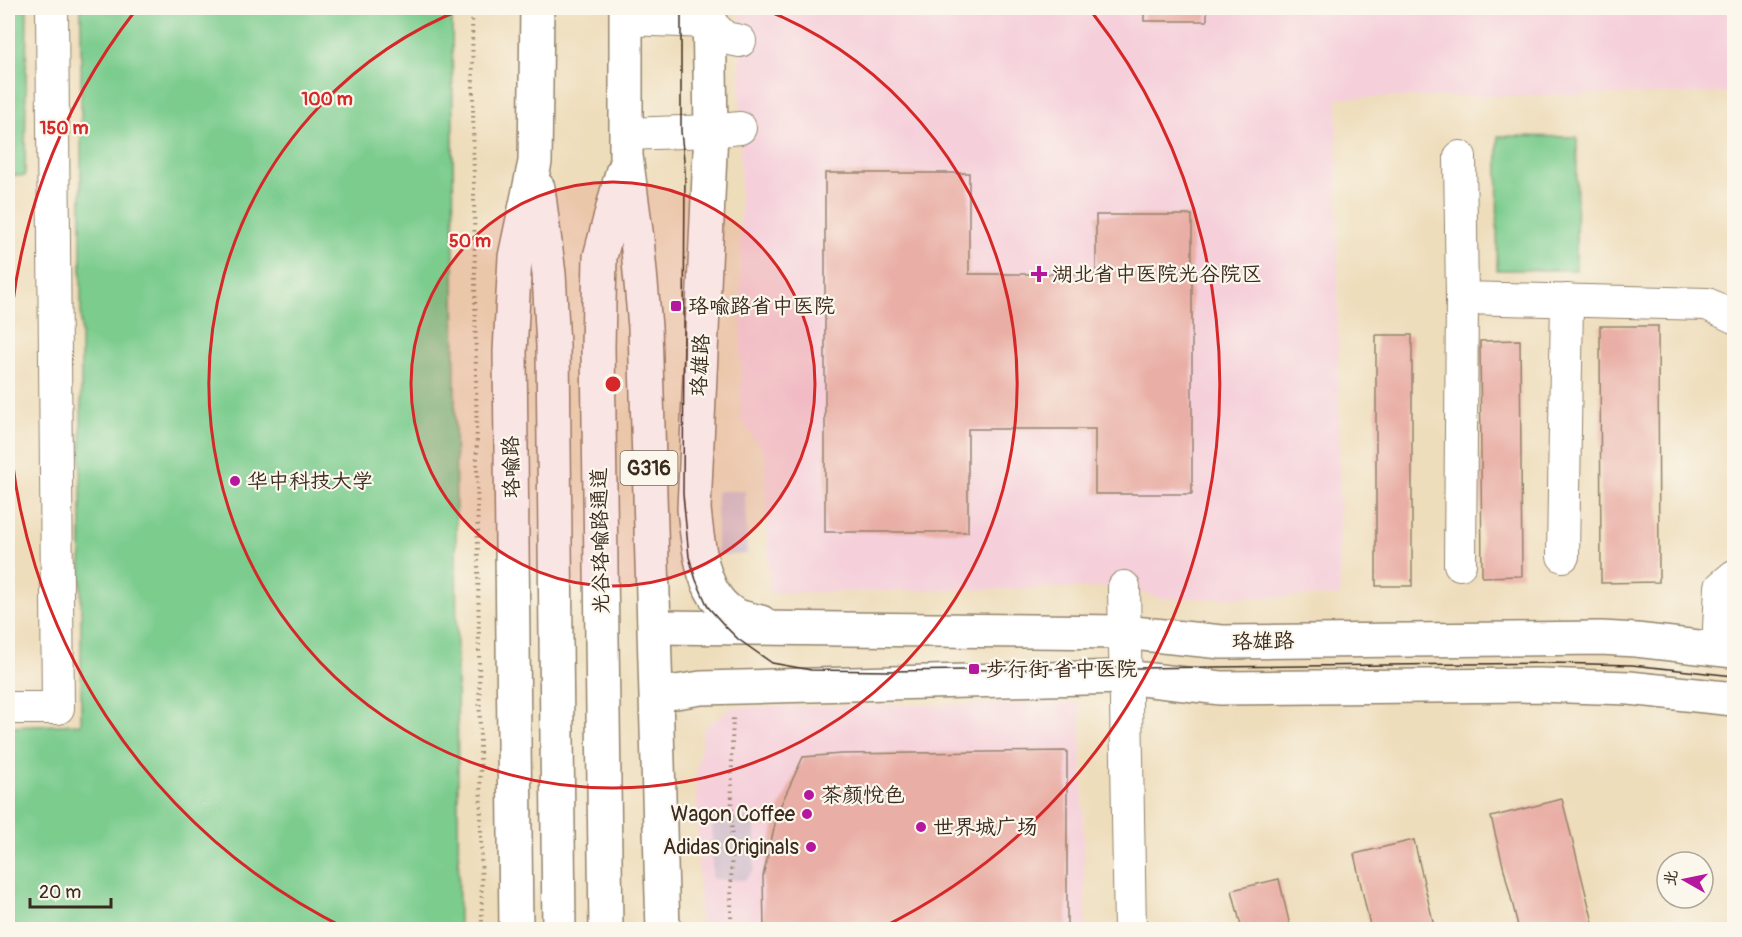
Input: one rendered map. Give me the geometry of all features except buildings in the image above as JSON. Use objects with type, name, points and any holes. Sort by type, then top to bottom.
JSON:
[{"type":"main road","name":"珞喻路","points":[[516,930],[510,352],[516,257],[535,162],[537,8]]},
{"type":"main road","name":"G316","points":[[626,13],[626,145],[638,239],[645,327],[663,930]]},
{"type":"main road","name":"珞雄路","points":[[709,15],[726,130],[694,509],[699,554],[713,594],[726,609],[739,617],[792,628]]},
{"type":"main road","name":"光谷珞喻路通道","points":[[606,930],[598,347],[600,257],[626,145]]},
{"type":"main road","points":[[535,162],[549,274],[553,346],[559,930]]},
{"type":"main road","name":"珞雄路","points":[[655,627],[1124,632],[1222,642],[1601,638],[1726,650]]},
{"type":"main road","points":[[657,694],[701,688],[1124,678],[1221,688],[1538,685],[1629,688],[1734,699]]},
{"type":"street","points":[[8,708],[57,708],[52,8]]},
{"type":"street","points":[[626,13],[709,15],[725,38],[740,41]]},
{"type":"street","points":[[626,145],[726,130]]},
{"type":"street","points":[[1460,157],[1462,298],[1460,564]]},
{"type":"street","points":[[1462,298],[1707,304],[1734,317]]},
{"type":"street","points":[[1563,556],[1567,300]]},
{"type":"street","points":[[1726,650],[1721,587],[1734,576]]},
{"type":"street","points":[[1124,587],[1130,930]]},
{"type":"path","points":[[472,8],[482,930]]},
{"type":"path","points":[[731,930],[732,744],[735,687]]},
{"type":"shaded area","name":"湖北省中医院光谷院区","points":[[740,8],[1734,8],[1734,93],[1337,98],[1340,596],[1163,599],[1124,587],[769,593],[765,453],[741,420]]},
{"type":"shaded area","points":[[717,491],[745,491],[747,554],[717,555]]},
{"type":"shaded area","points":[[1080,703],[1086,929],[700,930],[696,774],[704,728],[733,707]]},
{"type":"shaded area","points":[[712,818],[755,818],[754,871],[744,880],[712,879]]},
{"type":"green space","points":[[8,8],[27,8],[25,176],[8,175]]},
{"type":"green space","name":"华中科技大学","points":[[81,8],[452,8],[459,929],[8,929],[8,727],[81,724]]},
{"type":"green space","points":[[1498,136],[1577,137],[1576,270],[1497,270]]},
{"type":"tram line","points":[[681,8],[681,131],[685,170],[683,494],[689,557],[708,607],[738,639],[772,663],[811,670],[888,671],[1552,663],[1632,665],[1734,676]]},
{"type":"place","name":"湖北省中医院光谷院区","points":[[1039,274]]},
{"type":"place","name":"珞喻路省中医院","points":[[676,306]]},
{"type":"place","name":"华中科技大学","points":[[235,481]]},
{"type":"place","name":"步行街 省中医院","points":[[974,669]]},
{"type":"place","name":"茶颜悦色","points":[[809,795]]},
{"type":"place","name":"Wagon Coffee","points":[[807,814]]},
{"type":"place","name":"世界城广场","points":[[921,827]]},
{"type":"place","name":"Adidas Originals","points":[[811,847]]}]
